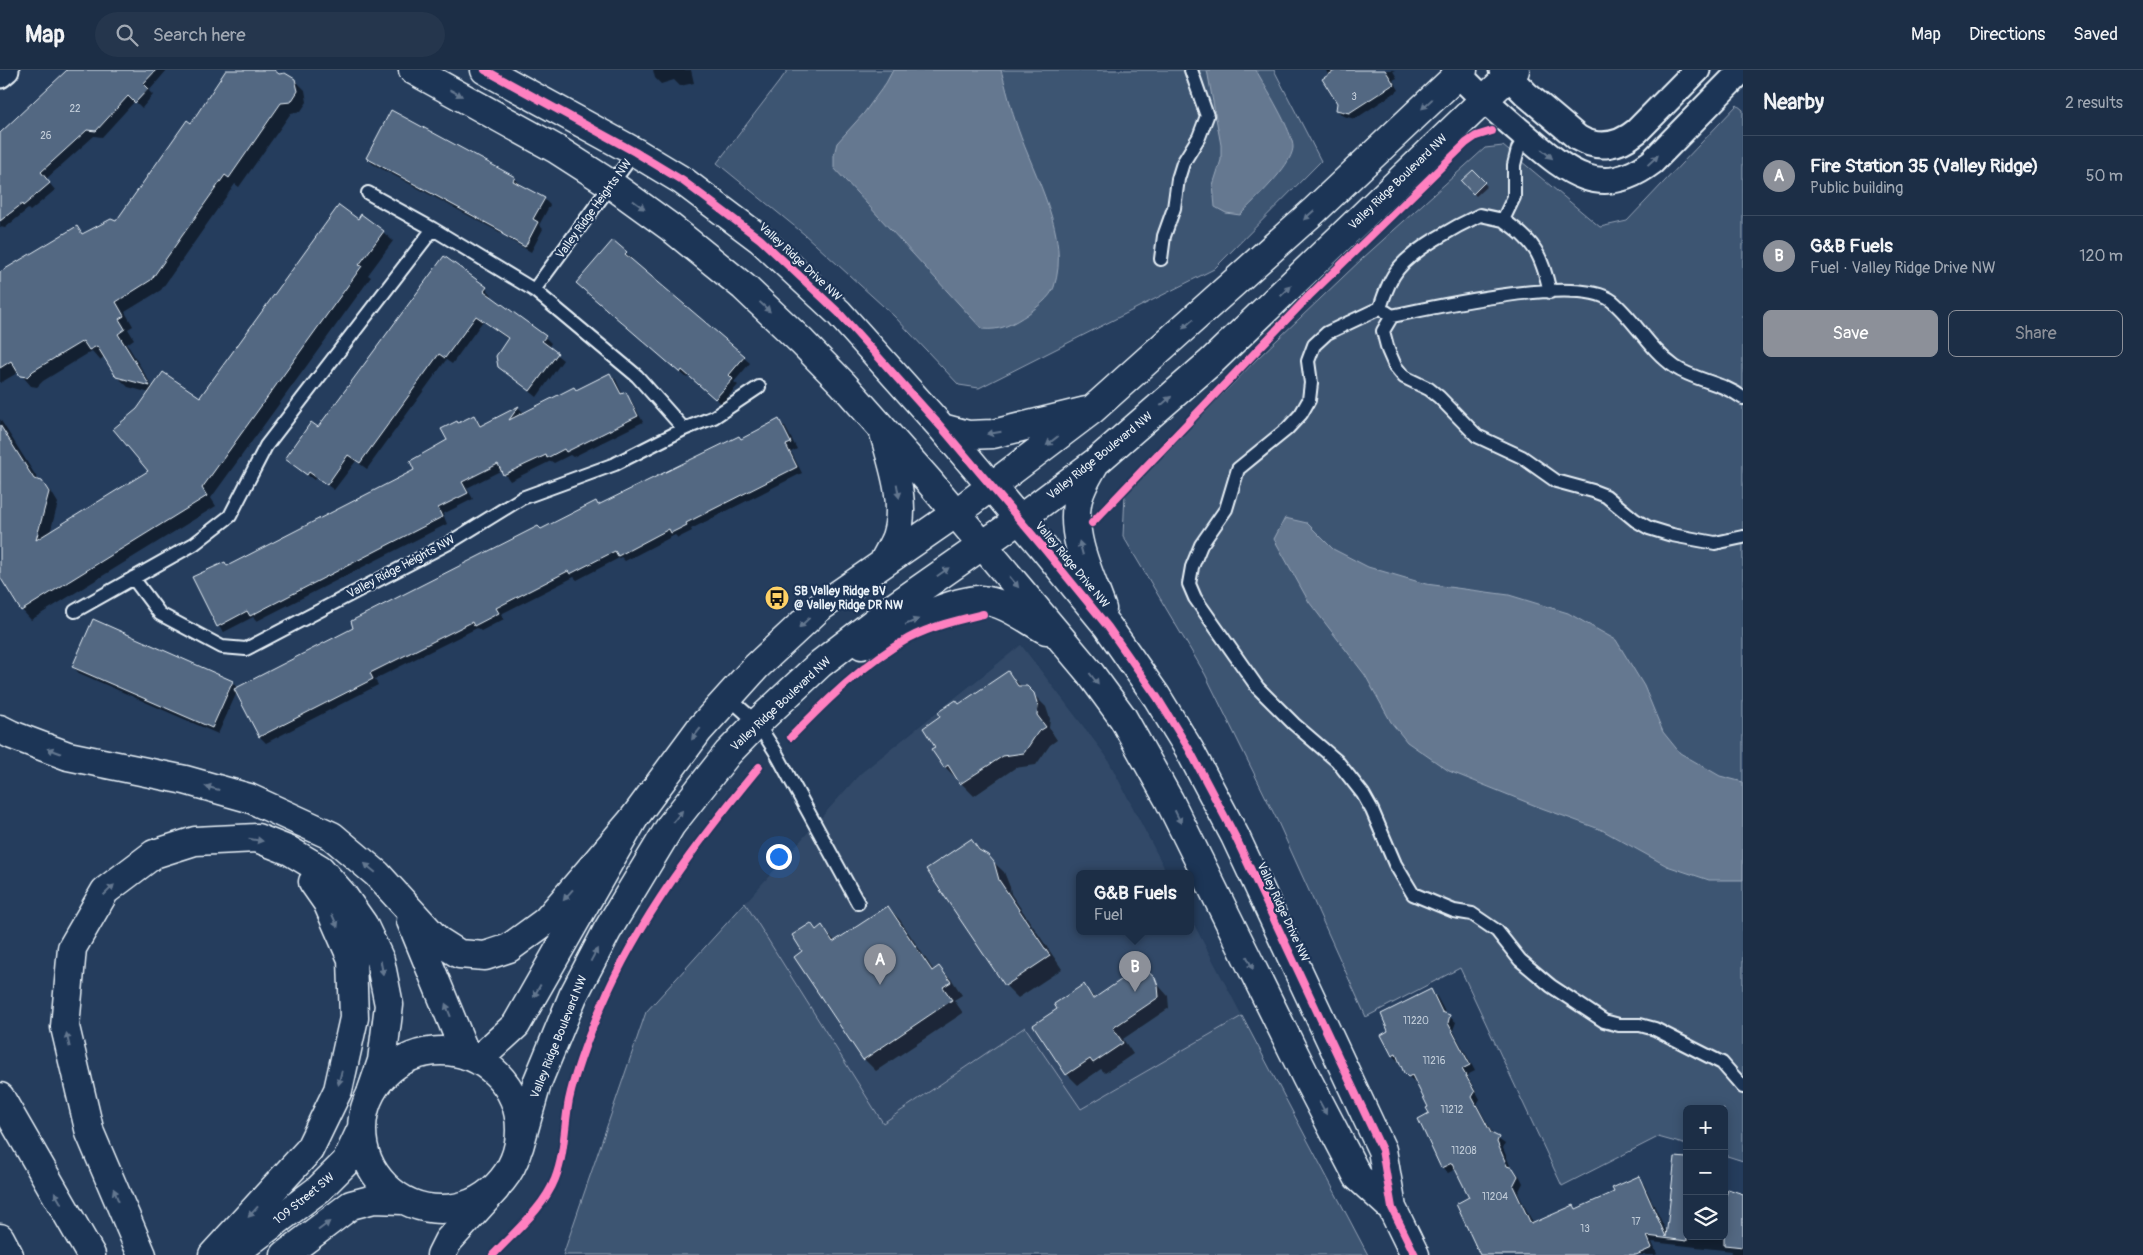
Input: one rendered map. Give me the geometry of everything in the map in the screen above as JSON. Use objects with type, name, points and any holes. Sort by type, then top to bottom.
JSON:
[{"type":"main road","name":"Valley Ridge Drive NW","points":[[413,70],[556,149],[612,185],[670,227],[744,287],[843,384],[882,426],[1111,700],[1143,751],[1358,1177],[1392,1208]]},
{"type":"main road","name":"Valley Ridge Drive NW","points":[[485,70],[635,152],[683,181],[760,239],[839,313],[992,486],[1108,627],[1175,724],[1226,818],[1382,1150],[1392,1208],[1415,1255]]},
{"type":"main road","points":[[472,1057],[516,1025],[634,818],[668,769],[728,697],[756,667],[819,608],[884,561],[956,513],[1092,410],[1314,210],[1459,71]]},
{"type":"main road","name":"Valley Ridge Boulevard NW","points":[[519,1147],[537,1083],[573,996],[607,932],[671,825],[728,753],[820,664],[890,610],[1020,519],[1096,462],[1211,362],[1484,99],[1508,72]]},
{"type":"main road","points":[[942,428],[968,435],[993,434],[1092,410]]},
{"type":"main road","points":[[882,426],[894,468],[900,510],[896,536],[884,561]]},
{"type":"main road","points":[[1096,462],[1085,481],[1077,504],[1077,530],[1080,548],[1108,627]]},
{"type":"main road","points":[[820,664],[912,622],[963,602],[981,600],[1005,606],[1063,641]]},
{"type":"main road","points":[[0,728],[12,735],[68,756],[185,780],[249,798],[332,836],[376,874],[437,940],[459,954],[485,956],[509,948],[546,921],[634,818]]},
{"type":"main road","points":[[138,1248],[90,1133],[65,1027],[72,948],[105,891],[154,854],[195,841],[256,838],[290,851],[320,868],[342,894],[363,924],[380,960],[389,1005],[382,1061],[364,1109],[361,1130],[364,1151],[372,1171],[386,1187],[403,1200],[421,1207],[448,1209],[461,1207],[480,1200],[496,1188]]},
{"type":"main road","points":[[213,1255],[309,1150],[338,1090],[354,1018],[352,959],[327,902],[290,851]]},
{"type":"main road","points":[[404,904],[472,1057]]},
{"type":"main road","points":[[372,1090],[390,1070],[413,1056],[440,1051],[472,1057],[495,1072],[508,1088],[517,1106],[520,1126],[519,1147],[511,1169],[448,1241],[441,1255]]},
{"type":"main road","points":[[0,1097],[91,1255]]},
{"type":"main road","name":"109 Street SW","points":[[232,1255],[319,1189],[346,1162],[361,1130]]},
{"type":"main road","points":[[285,1255],[351,1205],[374,1199],[403,1200]]},
{"type":"main road","points":[[0,1238],[9,1255]]},
{"type":"street","points":[[0,75],[6,70]]},
{"type":"street","points":[[1508,72],[1578,138],[1587,144],[1606,146],[1627,140],[1697,70]]},
{"type":"street","points":[[1459,71],[1484,99],[1572,173],[1594,179],[1610,180],[1636,172],[1652,162],[1742,70]]},
{"type":"street","points":[[1606,146],[1610,180]]},
{"type":"lane","points":[[1161,259],[1164,236],[1174,208],[1183,163],[1199,137],[1207,116],[1191,70]]},
{"type":"lane","points":[[1503,220],[1514,197],[1514,165],[1518,149],[1526,136]]},
{"type":"lane","name":"Valley Ridge Heights NW","points":[[534,290],[635,152]]},
{"type":"lane","points":[[368,193],[434,229],[534,290],[637,376],[684,429]]},
{"type":"lane","points":[[1550,292],[1540,254],[1515,228],[1503,220],[1480,215],[1409,256],[1396,270],[1380,308],[1327,333],[1314,345],[1308,361],[1309,400],[1301,414],[1287,429],[1238,469],[1226,509],[1201,545],[1192,567],[1189,584],[1195,598],[1258,688],[1294,724],[1337,761],[1363,794],[1372,810],[1395,864],[1413,894],[1454,911],[1472,914],[1496,931],[1520,960],[1551,986],[1604,1021],[1620,1025],[1640,1025],[1655,1028],[1722,1063],[1743,1087]]},
{"type":"lane","points":[[75,611],[194,544],[230,516],[266,446],[434,229]]},
{"type":"lane","points":[[1380,308],[1392,316],[1483,297],[1550,292],[1592,292],[1611,300],[1651,346],[1673,366],[1688,375],[1717,384],[1743,398]]},
{"type":"lane","points":[[1392,316],[1383,331],[1395,366],[1404,377],[1430,389],[1440,397],[1477,436],[1522,457],[1556,481],[1606,496],[1635,520],[1649,528],[1672,535],[1715,543],[1743,536]]},
{"type":"lane","name":"Valley Ridge Heights NW","points":[[133,578],[160,614],[222,647],[246,649],[449,542],[522,498],[615,464],[684,429],[714,417],[759,387]]},
{"type":"lane","points":[[728,697],[757,723],[775,750],[858,903]]},
{"type":"shaded area","points":[[788,70],[1274,70],[1321,161],[1214,269],[979,388],[959,385],[894,316],[804,234],[717,163]]},
{"type":"shaded area","points":[[893,70],[1001,70],[1016,122],[1048,206],[1058,248],[1058,268],[1052,291],[1039,305],[1012,324],[995,329],[982,329],[834,168],[834,155],[837,143],[864,113]]},
{"type":"shaded area","points":[[1207,70],[1256,70],[1284,121],[1292,141],[1291,156],[1279,174],[1240,215],[1226,213],[1215,207],[1213,185],[1221,160],[1221,145]]},
{"type":"shaded area","points":[[1737,105],[1743,110],[1743,1161],[1728,1156],[1728,1105],[1683,1105],[1683,1144],[1658,1137],[1562,1186],[1460,968],[1366,1017],[1277,820],[1205,674],[1123,536],[1125,494],[1258,358],[1363,258],[1485,148],[1503,146],[1600,227],[1627,221]]},
{"type":"shaded area","points":[[1285,518],[1307,523],[1333,549],[1368,567],[1426,584],[1509,595],[1568,613],[1616,640],[1644,686],[1663,732],[1680,753],[1720,776],[1743,782],[1743,880],[1709,880],[1667,866],[1602,830],[1449,771],[1407,742],[1391,722],[1365,675],[1309,602],[1274,539]]},
{"type":"shaded area","points":[[1021,645],[1106,756],[1165,870],[1076,870],[1076,935],[1194,935],[1194,925],[1242,1016],[1081,1109],[1025,1027],[883,1123],[745,903],[860,774]]},
{"type":"shaded area","points":[[745,903],[883,1123],[1025,1027],[1081,1109],[1242,1016],[1368,1255],[563,1255],[646,1012]]},
{"type":"building","points":[[67,70],[156,70],[143,84],[148,89],[135,103],[128,96],[96,131],[87,130],[41,172],[50,183],[23,206],[22,204],[0,221],[0,133]]},
{"type":"building","points":[[226,70],[274,70],[279,74],[285,73],[295,79],[298,91],[291,102],[281,103],[229,178],[225,175],[151,280],[116,302],[124,316],[119,319],[125,329],[118,334],[150,386],[116,377],[97,346],[89,350],[83,341],[33,371],[27,377],[20,376],[11,361],[0,368],[0,272],[77,226],[82,234],[111,219],[116,221],[187,120],[191,123]]},
{"type":"building","points":[[1336,70],[1385,70],[1394,84],[1349,113],[1336,110],[1337,103],[1322,79]]},
{"type":"building","points":[[391,110],[515,177],[513,181],[545,198],[533,219],[538,222],[525,247],[502,234],[503,232],[366,158]]},
{"type":"building","points":[[1473,170],[1485,182],[1473,194],[1461,181]]},
{"type":"building","points":[[339,205],[358,219],[361,214],[384,231],[359,265],[362,266],[202,488],[207,496],[21,611],[0,577],[0,425],[34,479],[42,481],[49,492],[36,540],[148,471],[113,429],[137,409],[163,372],[200,397]]},
{"type":"building","points":[[613,240],[627,252],[625,254],[745,356],[729,375],[733,379],[715,399],[682,370],[680,373],[576,283]]},
{"type":"building","points":[[444,256],[487,287],[484,291],[546,336],[542,341],[558,353],[530,391],[498,367],[496,356],[508,338],[476,316],[445,358],[439,354],[360,463],[348,455],[327,485],[309,472],[307,475],[285,459],[311,422],[318,427]]},
{"type":"building","points":[[610,373],[621,394],[626,392],[638,416],[566,452],[564,449],[547,458],[546,455],[503,475],[498,464],[462,482],[468,493],[438,508],[442,517],[250,616],[247,611],[217,627],[192,577],[225,562],[227,566],[414,470],[410,461],[447,440],[441,429],[457,421],[458,423],[474,415],[480,426],[519,406],[509,420],[574,387],[576,390]]},
{"type":"building","points":[[779,419],[791,443],[786,445],[797,467],[686,523],[687,525],[671,533],[669,529],[618,556],[615,551],[570,574],[568,571],[496,608],[499,613],[474,626],[472,622],[370,673],[373,679],[259,737],[234,689],[353,628],[351,621],[538,526],[541,529],[596,501],[598,505],[739,436],[741,439]]},
{"type":"building","points":[[93,619],[233,681],[212,728],[72,667]]},
{"type":"building","points":[[1008,671],[1018,686],[1027,686],[1034,693],[1038,706],[1037,715],[1046,727],[1038,732],[1024,753],[1003,756],[960,784],[948,765],[944,768],[931,749],[935,747],[923,728],[940,716],[938,712],[956,700],[959,704]]},
{"type":"building","points":[[971,839],[979,850],[988,855],[994,862],[999,880],[1050,956],[1005,986],[926,869]]},
{"type":"building","points":[[888,906],[932,971],[939,966],[951,982],[943,987],[952,1000],[863,1060],[794,957],[802,951],[792,935],[811,923],[816,930],[822,925],[833,942]]},
{"type":"building","points":[[1140,967],[1155,978],[1159,997],[1113,1028],[1123,1043],[1093,1063],[1090,1059],[1066,1075],[1033,1025],[1057,1009],[1054,1004],[1084,984],[1093,999]]},
{"type":"building","points":[[1431,989],[1442,1012],[1450,1015],[1448,1023],[1470,1065],[1462,1069],[1475,1092],[1472,1097],[1491,1133],[1499,1137],[1497,1142],[1507,1166],[1513,1168],[1518,1176],[1513,1186],[1531,1224],[1574,1205],[1576,1209],[1614,1192],[1612,1188],[1639,1176],[1666,1237],[1675,1157],[1683,1158],[1683,1240],[1687,1241],[1647,1236],[1652,1248],[1636,1255],[1480,1255],[1456,1204],[1469,1197],[1452,1163],[1441,1168],[1418,1119],[1429,1113],[1426,1108],[1428,1107],[1412,1075],[1408,1077],[1404,1073],[1396,1054],[1392,1056],[1381,1035],[1388,1031],[1381,1014]]},
{"type":"building","points":[[1728,1189],[1743,1194],[1743,1247],[1724,1245],[1724,1240],[1728,1240]]},
{"type":"cycle path","points":[[485,70],[635,152],[683,181],[760,239],[839,313],[942,428],[1108,627],[1157,697],[1189,749],[1235,836],[1382,1150],[1392,1208],[1415,1255]]},
{"type":"cycle path","points":[[1092,523],[1309,296],[1466,143],[1476,136],[1492,131]]},
{"type":"cycle path","points":[[791,737],[847,683],[892,648],[927,630],[983,614]]},
{"type":"cycle path","points":[[493,1255],[536,1210],[555,1179],[563,1150],[569,1100],[579,1064],[601,1007],[633,942],[671,881],[759,767]]},
{"type":"place","name":"SB Valley Ridge BV @ Valley Ridge DR NW","points":[[777,598]]},
{"type":"place","name":"Fire Station 35 (Valley Ridge)","points":[[880,985]]},
{"type":"place","name":"G&B Fuels","points":[[1135,992]]}]
